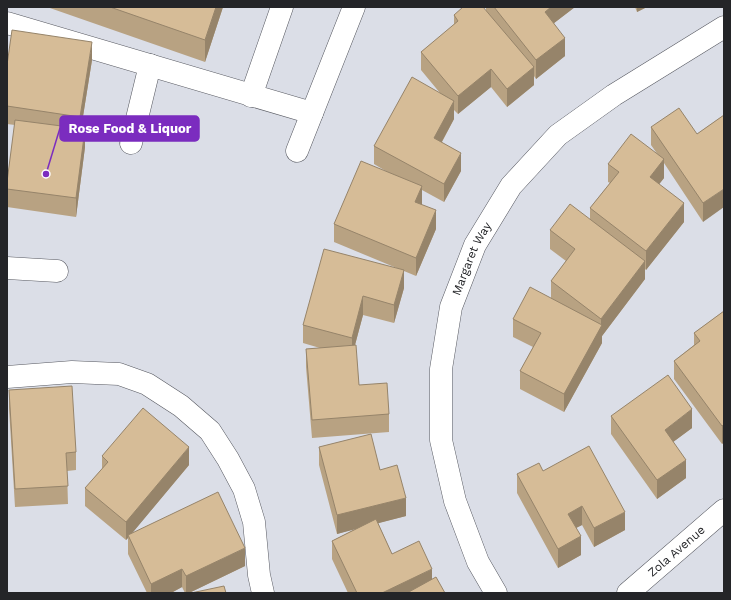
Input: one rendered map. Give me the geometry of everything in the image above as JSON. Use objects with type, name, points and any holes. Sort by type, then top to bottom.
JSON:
[{"type":"street","points":[[251,96],[282,7]]},
{"type":"street","points":[[297,151],[354,7]]},
{"type":"street","points":[[7,23],[312,114]]},
{"type":"street","name":"Margaret Way","points":[[496,593],[478,562],[455,501],[441,440],[441,369],[451,306],[475,244],[511,186],[558,135],[614,95],[724,26]]},
{"type":"street","points":[[131,143],[150,65]]},
{"type":"street","points":[[7,268],[57,271]]},
{"type":"street","points":[[7,378],[72,372],[119,374],[147,384],[181,406],[210,431],[228,459],[244,489],[254,522],[259,575],[263,593]]},
{"type":"street","name":"Zola Avenue","points":[[628,593],[724,510]]},
{"type":"building","points":[[110,7],[216,7],[205,40]]},
{"type":"building","points":[[463,7],[483,7],[534,67],[507,89],[491,69],[458,96],[421,52],[458,21],[454,15]]},
{"type":"building","points":[[494,7],[551,7],[545,12],[565,38],[536,60]]},
{"type":"building","points":[[12,30],[92,42],[80,117],[7,106],[7,65]]},
{"type":"building","points":[[412,77],[454,101],[434,138],[461,153],[444,184],[374,146]]},
{"type":"building","points":[[679,108],[697,134],[724,115],[724,189],[703,203],[651,127]]},
{"type":"building","points":[[15,120],[85,129],[76,198],[7,189]]},
{"type":"building","points":[[631,134],[664,159],[650,177],[684,203],[646,251],[590,208],[619,172],[608,164]]},
{"type":"building","points":[[361,161],[422,186],[415,202],[436,210],[416,258],[334,224]]},
{"type":"building","points":[[570,204],[645,261],[601,319],[551,281],[575,249],[550,230]]},
{"type":"building","points":[[324,249],[404,270],[394,305],[363,296],[352,338],[303,325]]},
{"type":"building","points":[[530,287],[602,325],[564,394],[520,371],[541,333],[513,319]]},
{"type":"building","points":[[724,311],[724,424],[722,426],[674,361],[700,341],[694,333]]},
{"type":"building","points":[[356,345],[359,385],[387,383],[389,414],[312,420],[306,349]]},
{"type":"building","points":[[668,375],[692,409],[665,430],[686,460],[657,480],[611,416]]},
{"type":"building","points":[[72,386],[76,452],[66,453],[68,486],[15,489],[9,390]]},
{"type":"building","points":[[143,408],[189,447],[126,522],[85,488],[108,462],[102,456]]},
{"type":"building","points":[[371,434],[380,470],[397,465],[406,498],[337,515],[319,447]]},
{"type":"building","points":[[589,446],[625,512],[594,528],[582,506],[568,514],[581,536],[558,549],[517,474],[539,463],[543,471]]},
{"type":"building","points":[[218,492],[245,548],[186,576],[182,569],[151,584],[128,535]]},
{"type":"building","points":[[376,519],[392,554],[419,541],[432,569],[382,593],[357,593],[332,541]]},
{"type":"building","points":[[436,577],[445,593],[407,593]]},
{"type":"building","points":[[224,586],[226,593],[191,593]]},
{"type":"place","name":"Rose Food & Liquor","points":[[46,174]]}]
